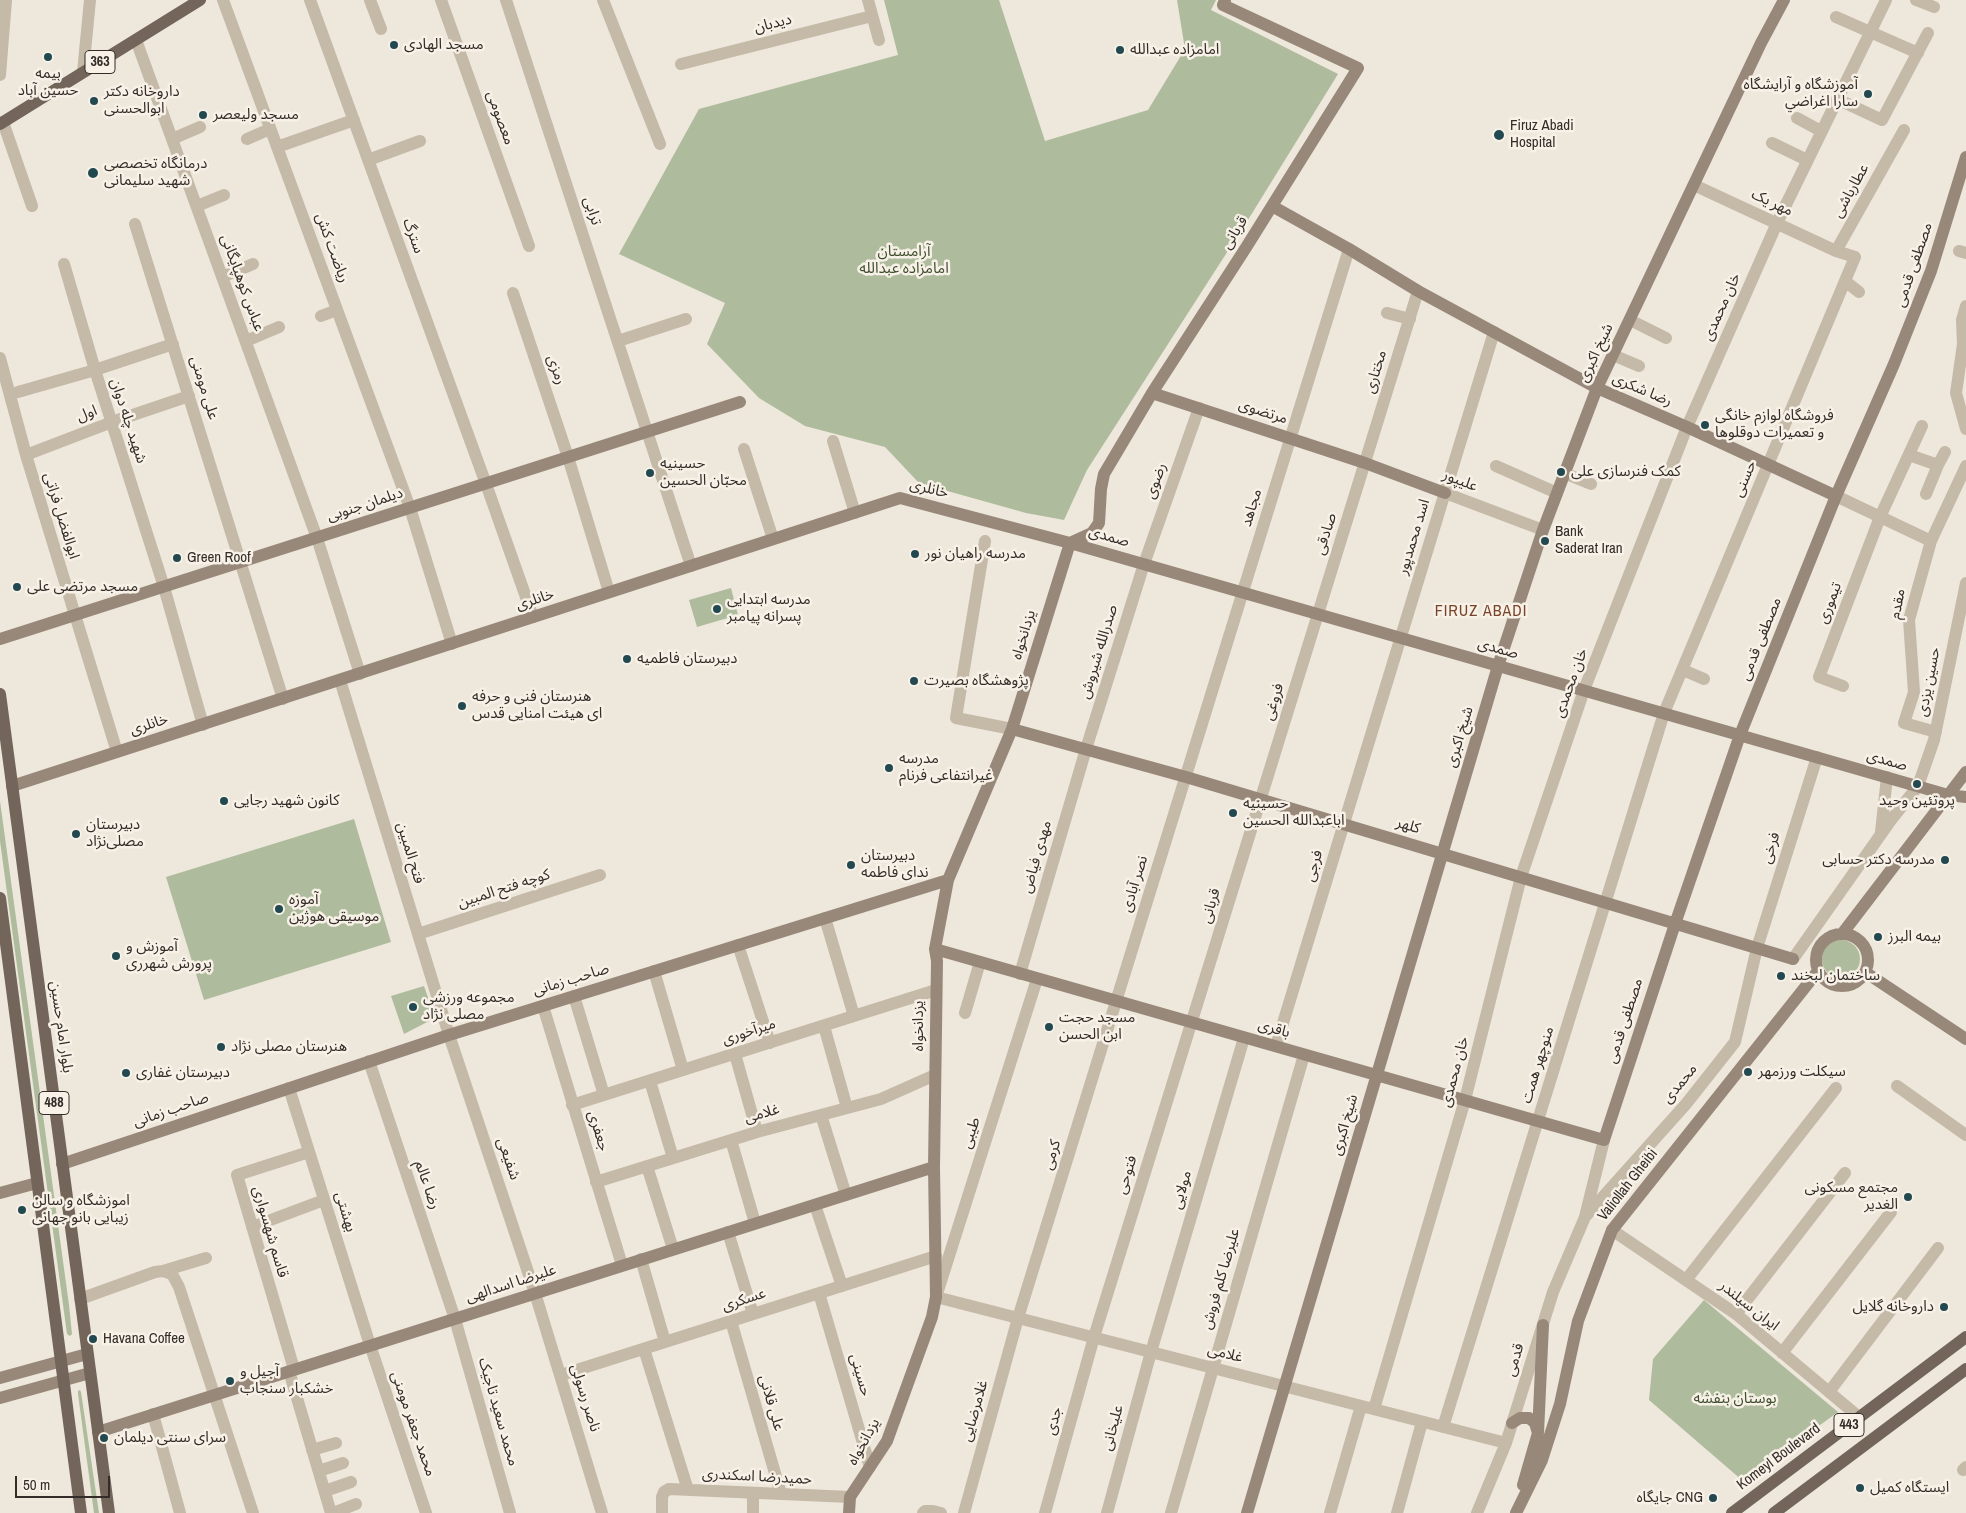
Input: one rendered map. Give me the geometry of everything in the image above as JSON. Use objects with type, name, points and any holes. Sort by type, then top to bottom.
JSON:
[{"type":"main road","name":"363","points":[[1,123],[200,0]]},
{"type":"main road","name":"بلوار امام حسین","points":[[0,694],[109,1513]]},
{"type":"main road","name":"488","points":[[0,898],[81,1513]]},
{"type":"main road","name":"Komeyl Boulevard","points":[[1732,1513],[1966,1337]]},
{"type":"main road","name":"443","points":[[1774,1513],[1966,1369]]},
{"type":"street","points":[[0,75],[6,0]]},
{"type":"street","points":[[83,72],[90,0]]},
{"type":"street","name":"ریاضت کش","points":[[223,0],[410,508],[452,644]]},
{"type":"street","name":"سترگ","points":[[310,0],[486,484],[532,617]]},
{"type":"street","points":[[370,0],[381,29]]},
{"type":"street","name":"معصومی","points":[[441,0],[529,246]]},
{"type":"street","name":"ترابی","points":[[506,0],[691,566]]},
{"type":"street","points":[[603,0],[660,144]]},
{"type":"street","points":[[868,0],[879,40]]},
{"type":"street","name":"قربانی","points":[[1070,543],[1092,533],[1099,523],[1100,489],[1104,474],[1152,393],[1358,68],[1223,5],[1226,0]]},
{"type":"street","name":"شیخ اکبری","points":[[1247,1513],[1498,666],[1542,530],[1597,388],[1784,0]]},
{"type":"street","name":"خان محمدی","points":[[1374,1409],[1465,1100],[1521,877],[1584,690],[1687,426],[1777,223],[1886,0]]},
{"type":"street","points":[[1916,0],[1934,7]]},
{"type":"street","name":"دیدبان","points":[[681,64],[872,16]]},
{"type":"street","points":[[1836,17],[1918,53]]},
{"type":"street","points":[[1837,99],[1882,120],[1928,33]]},
{"type":"street","name":"عباس کوهپایگانی","points":[[136,40],[317,538],[360,674]]},
{"type":"street","points":[[1797,118],[1821,131]]},
{"type":"street","points":[[277,147],[354,120]]},
{"type":"street","points":[[1,123],[32,206]]},
{"type":"street","points":[[172,139],[200,127]]},
{"type":"street","points":[[247,139],[270,129]]},
{"type":"street","name":"عطارباشی","points":[[1836,252],[1904,130]]},
{"type":"street","points":[[368,160],[420,141]]},
{"type":"street","points":[[1772,143],[1807,160]]},
{"type":"street","name":"مصطفی قدمی","points":[[1604,1140],[1740,735],[1836,496],[1894,364],[1931,271],[1966,157]]},
{"type":"street","name":"مهر یک","points":[[1694,185],[1836,252]]},
{"type":"street","points":[[196,206],[224,195]]},
{"type":"street","name":"رضا شکری","points":[[1272,206],[1349,249],[1418,291],[1597,388],[1687,426],[1931,541]]},
{"type":"street","name":"علی مومنی","points":[[135,224],[283,699]]},
{"type":"street","name":"مجاهد","points":[[1186,777],[1349,249]]},
{"type":"street","name":"حسنی","points":[[1664,714],[1855,257],[1836,252]]},
{"type":"street","name":"شهید چله دوان","points":[[64,264],[95,370],[164,587],[203,724]]},
{"type":"street","points":[[222,277],[253,264]]},
{"type":"street","points":[[1845,281],[1859,292]]},
{"type":"street","name":"مختاری","points":[[1365,463],[1418,291]]},
{"type":"street","name":"رمزی","points":[[513,293],[568,457],[610,592]]},
{"type":"street","points":[[1966,306],[1962,320],[1963,344],[1956,393],[1966,429]]},
{"type":"street","points":[[321,316],[337,310]]},
{"type":"street","points":[[1387,313],[1410,319]]},
{"type":"street","points":[[618,341],[686,319]]},
{"type":"street","points":[[1630,320],[1666,338]]},
{"type":"street","points":[[246,341],[279,327]]},
{"type":"street","name":"اسد محمدپور","points":[[1401,638],[1494,332]]},
{"type":"street","points":[[18,392],[95,370],[173,344]]},
{"type":"street","points":[[1613,355],[1639,366]]},
{"type":"street","name":"ابوالفضل فراتی","points":[[0,358],[26,455],[117,752]]},
{"type":"street","name":"مرتضوی","points":[[1152,393],[1365,463]]},
{"type":"street","name":"اول","points":[[26,455],[112,422],[189,396]]},
{"type":"street","name":"دیلمان جنوبی","points":[[0,639],[740,402]]},
{"type":"street","name":"رضوی","points":[[1144,564],[1199,408]]},
{"type":"street","points":[[1880,517],[1922,426]]},
{"type":"street","points":[[833,441],[855,513]]},
{"type":"street","points":[[744,448],[773,540]]},
{"type":"street","points":[[1926,494],[1945,452]]},
{"type":"street","points":[[1909,455],[1938,465]]},
{"type":"street","name":"علیپور","points":[[1365,463],[1542,530]]},
{"type":"street","name":"صادقی","points":[[1318,614],[1365,463]]},
{"type":"street","points":[[1496,466],[1557,493]]},
{"type":"street","name":"مقدم","points":[[1936,732],[1904,722],[1914,692],[1909,620],[1931,541],[1966,466]]},
{"type":"street","points":[[1564,473],[1591,484]]},
{"type":"street","name":"خانلری","points":[[12,786],[900,498],[1070,543]]},
{"type":"street","name":"تیموری","points":[[1843,686],[1820,677],[1880,517]]},
{"type":"street","points":[[985,541],[956,718],[1012,729]]},
{"type":"street","name":"صمدی","points":[[1070,543],[1948,795],[1966,798]]},
{"type":"street","name":"یزدانخواه","points":[[849,1513],[850,1497],[886,1441],[932,1317],[936,1297],[934,1167],[937,961],[935,949],[948,880],[1012,729],[1070,543]]},
{"type":"street","name":"صدرالله شیروش","points":[[1086,749],[1144,564]]},
{"type":"street","name":"حسین یزدی","points":[[1793,959],[1881,834],[1918,786],[1936,732],[1966,583]]},
{"type":"street","name":"فروغی","points":[[1261,799],[1318,614]]},
{"type":"street","name":"فرجی","points":[[1276,1046],[1401,638]]},
{"type":"street","points":[[1683,670],[1704,679]]},
{"type":"street","name":"فتح المبین","points":[[340,680],[449,1035]]},
{"type":"street","name":"منوچهر همت","points":[[1443,1427],[1664,714]]},
{"type":"street","name":"کلهر","points":[[1012,729],[1261,799],[1793,959]]},
{"type":"street","name":"مهدی فیاض","points":[[1020,974],[1086,749]]},
{"type":"street","name":"فرخی","points":[[1757,948],[1817,757]]},
{"type":"street","points":[[1842,934],[1966,772]]},
{"type":"street","name":"نصر آبادی","points":[[1116,1001],[1186,777]]},
{"type":"street","points":[[1881,834],[1886,777]]},
{"type":"street","name":"قربانی","points":[[1192,1022],[1261,799]]},
{"type":"street","name":"کوچه فتح المبین","points":[[418,934],[600,875]]},
{"type":"street","name":"صاحب زمانی","points":[[62,1164],[449,1035],[948,880]]},
{"type":"street","points":[[825,918],[854,1016]]},
{"type":"street","points":[[1842,934],[1859,940],[1868,955],[1868,964],[1865,972],[1853,984],[1837,986],[1829,983],[1818,971],[1816,954],[1826,939],[1842,934]]},
{"type":"street","points":[[738,945],[770,1043]]},
{"type":"street","name":"محمدی","points":[[1586,1218],[1686,1104],[1735,1042],[1757,948]]},
{"type":"street","name":"باقری","points":[[935,949],[1604,1140]]},
{"type":"street","points":[[965,1013],[980,962]]},
{"type":"street","points":[[654,971],[683,1070]]},
{"type":"street","name":"Valiollah Gheibi","points":[[1516,1513],[1542,1460],[1560,1404],[1578,1321],[1612,1230],[1818,971]]},
{"type":"street","points":[[1865,972],[1966,1038]]},
{"type":"street","name":"طیبی","points":[[936,1297],[1038,979]]},
{"type":"street","name":"میرآخوری","points":[[572,1105],[936,990]]},
{"type":"street","points":[[574,996],[604,1095]]},
{"type":"street","name":"کرمی","points":[[1018,1318],[1116,1001]]},
{"type":"street","name":"جعفری","points":[[543,1006],[622,1265]]},
{"type":"street","name":"فتوحی","points":[[1094,1337],[1192,1022]]},
{"type":"street","points":[[824,1026],[846,1108]]},
{"type":"street","name":"شفیعی","points":[[449,1035],[536,1293]]},
{"type":"street","name":"مولایی","points":[[1151,1352],[1244,1038]]},
{"type":"street","points":[[735,1054],[758,1132]]},
{"type":"street","name":"علیرضا کلم فروش","points":[[1171,1513],[1304,1055]]},
{"type":"street","name":"رضا عالم","points":[[369,1062],[455,1319]]},
{"type":"street","name":"غلامی","points":[[596,1182],[758,1132],[881,1099],[935,1075]]},
{"type":"street","points":[[650,1081],[673,1158]]},
{"type":"street","points":[[1897,1086],[1966,1134]]},
{"type":"street","name":"بهشتی","points":[[289,1088],[370,1345]]},
{"type":"street","points":[[1686,1280],[1836,1088]]},
{"type":"street","points":[[822,1115],[846,1195]]},
{"type":"street","points":[[731,1140],[755,1223]]},
{"type":"street","points":[[1586,1218],[1604,1140]]},
{"type":"street","name":"قاسم شهسواری","points":[[309,1152],[237,1175],[292,1370],[312,1450],[332,1513]]},
{"type":"street","points":[[647,1166],[674,1249]]},
{"type":"street","name":"علیرضا اسدالهی","points":[[98,1432],[934,1167]]},
{"type":"street","points":[[1736,1314],[1845,1173]]},
{"type":"street","points":[[0,1193],[37,1183]]},
{"type":"street","points":[[252,1228],[324,1200]]},
{"type":"street","points":[[816,1205],[842,1286]]},
{"type":"street","points":[[1782,1352],[1891,1212]]},
{"type":"street","name":"قدمی","points":[[1477,1513],[1506,1443],[1553,1292],[1586,1218]]},
{"type":"street","name":"ایران سیلندر","points":[[1612,1230],[1736,1314],[1859,1417]]},
{"type":"street","points":[[728,1232],[753,1314]]},
{"type":"street","points":[[1829,1392],[1938,1248]]},
{"type":"street","name":"عسکری","points":[[561,1375],[936,1256]]},
{"type":"street","points":[[80,1299],[155,1272],[168,1273],[206,1258]]},
{"type":"street","points":[[641,1259],[665,1342]]},
{"type":"street","points":[[168,1273],[179,1288],[253,1513]]},
{"type":"street","name":"ناصر رسولی","points":[[536,1293],[602,1513]]},
{"type":"street","name":"حسینی","points":[[820,1293],[870,1466]]},
{"type":"street","name":"غلامی","points":[[936,1297],[1506,1443]]},
{"type":"street","name":"غلامرضایی","points":[[964,1513],[1018,1318]]},
{"type":"street","name":"محمد سعید تاجیک","points":[[455,1319],[510,1513]]},
{"type":"street","name":"علی قلانی","points":[[731,1321],[781,1494]]},
{"type":"street","points":[[1516,1513],[1538,1433],[1542,1325]]},
{"type":"street","name":"جدی","points":[[1045,1513],[1094,1337]]},
{"type":"street","name":"محمد جعفر مومنی","points":[[370,1345],[426,1513]]},
{"type":"street","points":[[644,1349],[688,1490]]},
{"type":"street","name":"علیخانی","points":[[1107,1513],[1151,1352]]},
{"type":"street","points":[[14,1394],[5,1376],[88,1354]]},
{"type":"street","points":[[0,1398],[90,1373]]},
{"type":"street","points":[[1330,1513],[1361,1406]]},
{"type":"street","points":[[153,1414],[180,1513]]},
{"type":"street","points":[[1512,1423],[1520,1418],[1529,1418],[1535,1423],[1538,1433]]},
{"type":"street","points":[[1397,1513],[1422,1422]]},
{"type":"street","points":[[312,1450],[336,1443]]},
{"type":"street","points":[[319,1471],[343,1462]]},
{"type":"street","points":[[325,1491],[351,1482]]},
{"type":"street","name":"حمیدرضا اسکندری","points":[[662,1513],[664,1492],[669,1489],[850,1497]]},
{"type":"street","points":[[752,1513],[753,1493]]},
{"type":"street","points":[[332,1513],[356,1504]]},
{"type":"street","points":[[923,1513],[925,1511],[933,1511],[941,1513]]},
{"type":"green space","name":"آرامستان امامزاده عبدالله","points":[[884,0],[999,0],[1045,141],[1148,110],[1185,49],[1177,0],[1216,0],[1211,10],[1338,74],[1251,215],[1087,470],[1064,520],[1026,513],[919,483],[885,447],[805,426],[759,398],[707,344],[725,303],[619,254],[699,109],[898,55]]},
{"type":"green space","points":[[731,588],[738,615],[697,627],[689,600]]},
{"type":"green space","points":[[0,801],[69,1305],[72,1334],[70,1336],[67,1334],[0,841]]},
{"type":"green space","name":"آموزه موسیقی هوژین","points":[[354,819],[391,942],[204,1000],[166,877]]},
{"type":"green space","points":[[1841,940],[1854,946],[1860,959],[1854,972],[1841,978],[1828,972],[1822,959],[1828,946]]},
{"type":"green space","name":"مجموعه ورزشی مصلی نژاد","points":[[424,986],[435,1018],[404,1034],[391,996]]},
{"type":"green space","name":"بوستان بنفشه","points":[[1704,1300],[1838,1412],[1743,1481],[1649,1400],[1653,1359]]},
{"type":"green space","points":[[80,1390],[99,1513],[94,1513],[78,1394]]},
{"type":"place","name":"مسجد الهادی","points":[[394,45]]},
{"type":"place","name":"امامزاده عبدالله","points":[[1120,50]]},
{"type":"place","name":"بیمه حسین آباد","points":[[48,57]]},
{"type":"place","name":"آموزشگاه و آرايشگاه سارا اغراضي","points":[[1868,94]]},
{"type":"place","name":"داروخانه دکتر ابوالحسنی","points":[[94,101]]},
{"type":"place","name":"مسجد ولیعصر","points":[[203,115]]},
{"type":"place","name":"Firuz Abadi Hospital","points":[[1499,135]]},
{"type":"place","name":"درمانگاه تخصصی شهید سلیمانی","points":[[93,173]]},
{"type":"place","name":"فروشگاه لوازم خانگی و تعمیرات دوقلوها","points":[[1705,425]]},
{"type":"place","name":"کمک فنرسازی علی","points":[[1561,472]]},
{"type":"place","name":"حسینیه محبّان الحسین","points":[[650,473]]},
{"type":"place","name":"Bank Saderat Iran","points":[[1545,541]]},
{"type":"place","name":"مدرسه راهیان نور","points":[[915,554]]},
{"type":"place","name":"Green Roof","points":[[177,558]]},
{"type":"place","name":"مسجد مرتضی علی","points":[[17,587]]},
{"type":"place","name":"مدرسه ابتدایی پسرانه پیامبر","points":[[717,609]]},
{"type":"place","name":"دبیرستان فاطمیه","points":[[627,659]]},
{"type":"place","name":"پژوهشگاه بصیرت","points":[[914,681]]},
{"type":"place","name":"هنرستان فنی و حرفه ای هیئت امنایی قدس","points":[[462,706]]},
{"type":"place","name":"مدرسه غیرانتفاعی فرنام","points":[[889,768]]},
{"type":"place","name":"پروتئین وحید","points":[[1917,784]]},
{"type":"place","name":"کانون شهید رجایی","points":[[224,801]]},
{"type":"place","name":"حسینیه اباعبدالله الحسین","points":[[1233,813]]},
{"type":"place","name":"دبیرستان مصلی‌نژاد","points":[[76,834]]},
{"type":"place","name":"مدرسه دکتر حسابی","points":[[1945,860]]},
{"type":"place","name":"دبیرستان ندای فاطمه","points":[[851,865]]},
{"type":"place","name":"آموزه موسیقی هوژین","points":[[279,909]]},
{"type":"place","name":"بیمه البرز","points":[[1878,937]]},
{"type":"place","name":"آموزش و پرورش شهرری","points":[[116,956]]},
{"type":"place","name":"ساختمان لبخند","points":[[1781,976]]},
{"type":"place","name":"مجموعه ورزشی مصلی نژاد","points":[[413,1007]]},
{"type":"place","name":"مسجد حجت ابن الحسن","points":[[1049,1027]]},
{"type":"place","name":"هنرستان مصلی نژاد","points":[[221,1047]]},
{"type":"place","name":"سیکلت ورزمهر","points":[[1748,1072]]},
{"type":"place","name":"دبیرستان غفاری","points":[[126,1073]]},
{"type":"place","name":"مجتمع مسکونی الغدیر","points":[[1908,1197]]},
{"type":"place","name":"اموزشگاه و سالن زیبایی بانو جهانی","points":[[22,1210]]},
{"type":"place","name":"داروخانه گلایل","points":[[1944,1307]]},
{"type":"place","name":"Havana Coffee","points":[[93,1339]]},
{"type":"place","name":"آجیل و خشکبار سنجاب","points":[[230,1381]]},
{"type":"place","name":"سرای سنتی دیلمان","points":[[104,1438]]},
{"type":"place","name":"ایستگاه کمیل","points":[[1860,1488]]},
{"type":"place","name":"جایگاه CNG","points":[[1713,1498]]},
{"type":"district","name":"FIRUZ ABADI","points":[[1481,612]]}]
